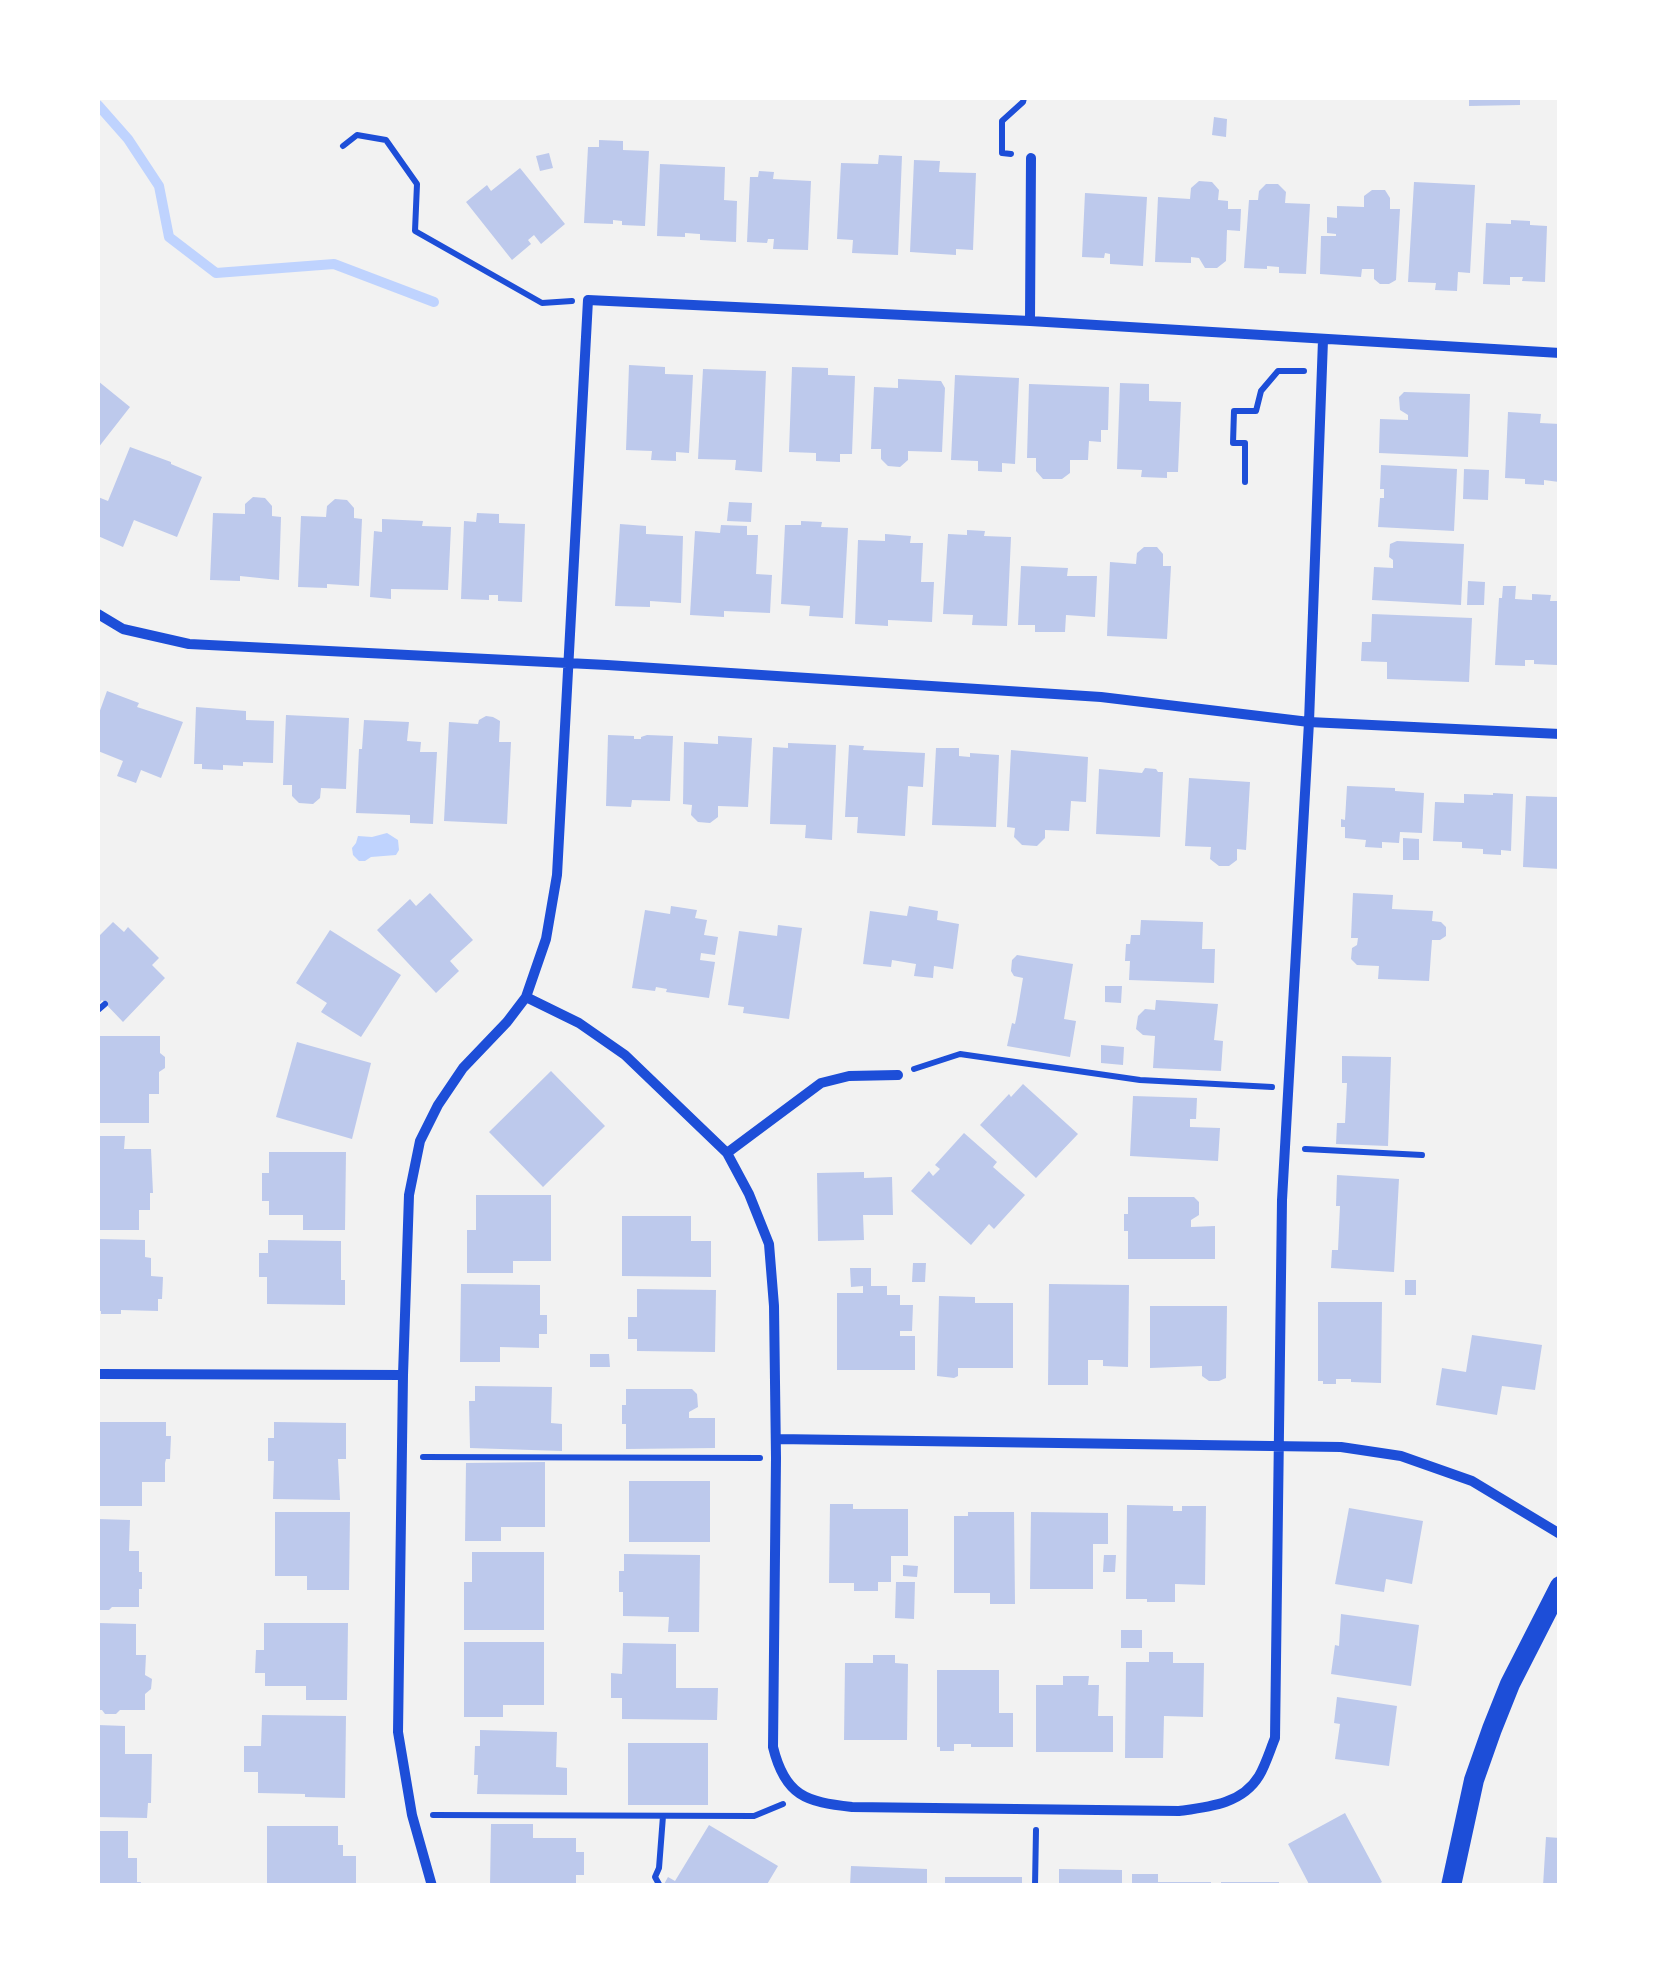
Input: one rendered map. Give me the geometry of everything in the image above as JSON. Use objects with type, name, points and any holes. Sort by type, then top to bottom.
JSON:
[{"type":"main road","points":[[1450,1886],[1474,1780],[1492,1729],[1510,1684],[1560,1586]]},
{"type":"street","points":[[1030,321],[1032,158]]},
{"type":"street","points":[[432,1886],[412,1815],[398,1732],[409,1196],[420,1141],[438,1105],[463,1068],[526,997],[546,939],[557,875],[588,300],[1030,321],[1560,353]]},
{"type":"street","points":[[526,997],[579,1023],[625,1055],[727,1153],[769,1244],[776,1438],[773,1747],[778,1768],[789,1783],[802,1796],[819,1804],[852,1807],[1180,1811],[1219,1805],[1241,1795],[1258,1777],[1275,1738],[1282,1200],[1309,722],[1322,340]]},
{"type":"street","points":[[98,614],[122,629],[188,644],[1101,696],[1309,722],[1560,734]]},
{"type":"street","points":[[727,1153],[821,1083],[849,1076],[898,1075]]},
{"type":"street","points":[[98,1374],[403,1375]]},
{"type":"street","points":[[776,1438],[1341,1447],[1402,1456],[1472,1482],[1560,1534]]},
{"type":"path","points":[[1024,98],[1002,121],[1002,153],[1032,158]]},
{"type":"path","points":[[344,146],[357,136],[386,140],[417,184],[415,231],[542,304],[588,300]]},
{"type":"path","points":[[1245,482],[1245,443],[1233,443],[1234,410],[1256,410],[1261,390],[1278,371],[1322,372]]},
{"type":"path","points":[[98,1010],[105,1004]]},
{"type":"path","points":[[898,1075],[960,1054],[1140,1080],[1288,1088]]},
{"type":"path","points":[[1305,1149],[1422,1155]]},
{"type":"path","points":[[403,1457],[776,1458]]},
{"type":"path","points":[[412,1815],[754,1816],[802,1796]]},
{"type":"path","points":[[1035,1886],[1036,1808]]},
{"type":"path","points":[[660,1886],[656,1877],[663,1816]]},
{"type":"water","points":[[387,833],[398,840],[396,855],[359,861],[353,855],[358,836]]},
{"type":"building","points":[[1469,98],[1520,98],[1520,105],[1469,106]]},
{"type":"building","points":[[1214,117],[1227,119],[1226,137],[1212,135]]},
{"type":"building","points":[[599,140],[623,141],[623,150],[649,151],[645,226],[622,225],[622,221],[613,220],[613,224],[584,223],[588,147],[599,147]]},
{"type":"building","points":[[549,153],[553,168],[540,171],[536,156]]},
{"type":"building","points":[[879,155],[902,156],[898,255],[852,253],[853,240],[837,239],[841,163],[878,164]]},
{"type":"building","points":[[914,160],[940,161],[939,172],[976,173],[973,250],[956,249],[956,255],[910,252]]},
{"type":"building","points":[[660,164],[725,167],[724,200],[737,201],[736,242],[700,240],[700,234],[657,236]]},
{"type":"building","points":[[520,168],[565,224],[541,244],[534,235],[528,240],[531,244],[512,260],[466,202],[487,185],[491,191]]},
{"type":"building","points":[[759,171],[774,172],[773,179],[811,181],[808,250],[773,249],[774,239],[767,243],[747,242],[750,177],[758,177]]},
{"type":"building","points":[[1199,181],[1212,182],[1219,190],[1218,200],[1228,201],[1228,209],[1241,209],[1240,231],[1227,230],[1226,261],[1217,268],[1205,268],[1199,258],[1191,257],[1191,263],[1155,262],[1158,197],[1190,199],[1191,188]]},
{"type":"building","points":[[1414,182],[1475,185],[1470,273],[1458,272],[1457,291],[1435,290],[1436,283],[1408,282]]},
{"type":"building","points":[[1266,184],[1278,184],[1286,192],[1285,203],[1310,204],[1306,274],[1279,273],[1279,267],[1244,268],[1249,200],[1258,200],[1259,191]]},
{"type":"building","points":[[1372,190],[1385,190],[1390,209],[1400,209],[1396,280],[1380,284],[1374,279],[1374,269],[1362,269],[1361,277],[1320,274],[1321,236],[1336,236],[1327,233],[1327,217],[1337,218],[1337,206],[1364,207],[1364,196]]},
{"type":"building","points":[[1085,193],[1147,197],[1143,266],[1110,264],[1110,254],[1105,253],[1104,258],[1082,257]]},
{"type":"building","points":[[1511,220],[1547,226],[1545,282],[1510,277],[1510,285],[1483,284],[1486,223],[1511,224]]},
{"type":"building","points":[[629,365],[665,367],[665,374],[693,375],[689,453],[676,452],[676,461],[651,460],[652,451],[626,450]]},
{"type":"building","points":[[792,367],[828,368],[828,375],[855,376],[852,454],[840,454],[840,462],[816,461],[816,453],[789,452]]},
{"type":"building","points":[[703,369],[766,371],[762,472],[735,470],[736,460],[698,459]]},
{"type":"building","points":[[955,375],[1019,378],[1015,464],[1002,463],[1002,472],[978,471],[978,461],[951,460]]},
{"type":"building","points":[[898,379],[941,381],[945,388],[942,452],[908,451],[908,460],[900,467],[888,466],[881,459],[881,449],[871,449],[874,387],[898,388]]},
{"type":"building","points":[[98,381],[130,407],[98,448]]},
{"type":"building","points":[[1120,383],[1149,384],[1149,401],[1181,402],[1178,472],[1167,472],[1167,478],[1141,477],[1142,470],[1117,469]]},
{"type":"building","points":[[1029,384],[1109,387],[1108,430],[1101,430],[1101,442],[1089,441],[1088,460],[1070,460],[1070,473],[1062,479],[1043,479],[1036,471],[1036,458],[1027,458]]},
{"type":"building","points":[[1404,392],[1470,394],[1468,457],[1379,453],[1380,419],[1408,420],[1408,415],[1400,410],[1399,397]]},
{"type":"building","points":[[1508,412],[1541,414],[1540,423],[1560,424],[1559,482],[1525,484],[1525,479],[1505,478]]},
{"type":"building","points":[[130,447],[202,477],[177,537],[134,520],[123,547],[98,536],[98,497],[108,501]]},
{"type":"building","points":[[1381,465],[1457,469],[1454,531],[1378,527],[1380,498],[1384,498],[1384,489],[1380,489]]},
{"type":"building","points":[[1464,469],[1489,470],[1488,500],[1463,499]]},
{"type":"building","points":[[253,497],[265,498],[272,506],[272,516],[281,517],[279,580],[240,576],[240,581],[210,580],[213,513],[245,514],[245,504]]},
{"type":"building","points":[[335,499],[347,500],[354,508],[354,518],[362,519],[359,586],[298,587],[301,516],[326,517],[327,506]]},
{"type":"building","points":[[729,502],[752,503],[751,522],[727,521]]},
{"type":"building","points":[[477,513],[499,514],[499,523],[525,524],[522,602],[498,601],[498,595],[489,595],[489,600],[461,599],[464,521],[476,522]]},
{"type":"building","points":[[382,519],[451,527],[448,590],[391,589],[391,599],[370,597],[374,531],[382,532]]},
{"type":"building","points":[[801,521],[848,528],[843,618],[809,616],[810,606],[781,604],[785,525],[801,525]]},
{"type":"building","points":[[620,524],[646,526],[646,534],[683,536],[681,603],[650,601],[650,607],[615,606]]},
{"type":"building","points":[[721,525],[747,526],[747,535],[758,535],[756,574],[772,575],[770,613],[724,611],[724,617],[690,615],[695,531],[720,533]]},
{"type":"building","points":[[967,530],[985,531],[984,536],[1011,537],[1007,626],[972,625],[973,615],[943,614],[948,534],[967,535]]},
{"type":"building","points":[[885,534],[911,536],[910,543],[923,543],[921,582],[934,582],[932,622],[888,620],[888,626],[855,624],[858,540],[885,541]]},
{"type":"building","points":[[1390,544],[1464,544],[1461,605],[1372,600],[1374,567],[1393,568]]},
{"type":"building","points":[[1144,547],[1157,547],[1163,554],[1163,566],[1171,566],[1167,639],[1107,636],[1110,562],[1136,564],[1137,553]]},
{"type":"building","points":[[1021,566],[1068,568],[1067,576],[1097,576],[1095,617],[1066,615],[1065,632],[1035,632],[1035,625],[1018,625]]},
{"type":"building","points":[[1468,581],[1485,582],[1484,605],[1467,605]]},
{"type":"building","points":[[1503,586],[1516,586],[1515,599],[1532,600],[1532,594],[1551,595],[1550,601],[1560,601],[1557,665],[1525,660],[1525,666],[1495,665]]},
{"type":"building","points":[[1372,614],[1472,618],[1469,682],[1387,679],[1387,662],[1361,661],[1362,642],[1371,642]]},
{"type":"building","points":[[107,691],[139,703],[137,707],[183,722],[161,778],[141,770],[136,783],[117,776],[123,761],[98,751],[98,716]]},
{"type":"building","points":[[196,707],[246,711],[246,720],[274,721],[273,763],[243,762],[243,766],[223,765],[223,770],[202,769],[202,764],[194,764]]},
{"type":"building","points":[[286,715],[349,718],[346,789],[321,788],[320,798],[313,804],[299,803],[292,796],[292,785],[283,785]]},
{"type":"building","points":[[486,716],[500,721],[499,742],[511,742],[507,824],[444,821],[449,722],[478,724]]},
{"type":"building","points":[[364,720],[409,722],[407,741],[421,742],[420,752],[437,752],[433,824],[410,823],[410,815],[356,813]]},
{"type":"building","points":[[608,735],[634,739],[673,736],[670,801],[632,800],[631,807],[606,806]]},
{"type":"building","points":[[718,736],[752,738],[748,807],[718,806],[718,817],[710,823],[698,822],[691,815],[692,805],[683,804],[684,742],[718,744]]},
{"type":"building","points":[[788,743],[836,745],[832,840],[805,838],[806,825],[770,824],[773,747],[788,748]]},
{"type":"building","points":[[849,745],[864,746],[863,750],[925,753],[923,787],[908,786],[905,836],[857,833],[858,817],[845,817]]},
{"type":"building","points":[[936,748],[959,748],[959,756],[999,755],[996,827],[932,825]]},
{"type":"building","points":[[1011,750],[1088,757],[1086,802],[1071,801],[1069,831],[1045,830],[1045,838],[1037,846],[1022,845],[1014,837],[1015,828],[1007,827]]},
{"type":"building","points":[[1145,768],[1163,772],[1160,837],[1096,834],[1099,769],[1142,773]]},
{"type":"building","points":[[1189,778],[1250,782],[1246,850],[1237,849],[1237,860],[1229,866],[1219,866],[1210,859],[1211,847],[1185,846]]},
{"type":"building","points":[[1347,786],[1424,793],[1422,833],[1400,832],[1399,843],[1382,842],[1382,848],[1365,847],[1366,840],[1345,838],[1341,819],[1345,820]]},
{"type":"building","points":[[1464,794],[1513,794],[1511,851],[1483,854],[1483,849],[1462,848],[1462,842],[1433,841],[1435,802],[1464,803]]},
{"type":"building","points":[[1526,796],[1558,797],[1560,869],[1523,867]]},
{"type":"building","points":[[1403,838],[1419,839],[1419,860],[1403,860]]},
{"type":"building","points":[[430,893],[473,940],[450,961],[459,971],[436,993],[377,930],[410,899],[416,906]]},
{"type":"building","points":[[1353,893],[1393,895],[1392,909],[1433,911],[1432,921],[1446,927],[1446,936],[1432,940],[1429,981],[1378,979],[1379,966],[1357,965],[1351,959],[1358,938],[1351,938]]},
{"type":"building","points":[[671,906],[697,910],[695,918],[707,920],[704,935],[718,937],[715,955],[701,953],[700,960],[715,962],[709,998],[656,987],[655,991],[632,988],[645,910],[670,914]]},
{"type":"building","points":[[909,906],[938,911],[937,920],[959,924],[953,969],[934,966],[933,978],[914,976],[916,964],[892,960],[891,967],[863,964],[870,911],[907,916]]},
{"type":"building","points":[[1141,920],[1203,922],[1202,949],[1215,949],[1214,983],[1129,980],[1126,944],[1130,944],[1131,935],[1140,935]]},
{"type":"building","points":[[113,922],[124,932],[128,927],[159,958],[152,965],[165,978],[123,1022],[102,1000],[98,1005],[98,937]]},
{"type":"building","points":[[778,925],[802,928],[789,1019],[743,1013],[744,1007],[728,1005],[739,931],[777,936]]},
{"type":"building","points":[[330,930],[401,975],[361,1037],[321,1012],[327,1003],[296,983]]},
{"type":"building","points":[[1017,955],[1073,964],[1064,1019],[1076,1021],[1070,1057],[1007,1046],[1023,978],[1011,971]]},
{"type":"building","points":[[1105,986],[1122,986],[1121,1003],[1105,1002]]},
{"type":"building","points":[[1156,1000],[1218,1004],[1214,1040],[1223,1041],[1221,1071],[1153,1068],[1155,1036],[1143,1035],[1136,1029],[1138,1016],[1145,1009],[1155,1010]]},
{"type":"building","points":[[98,1036],[160,1036],[165,1068],[159,1072],[159,1094],[149,1094],[149,1123],[100,1123]]},
{"type":"building","points":[[297,1042],[371,1063],[352,1139],[276,1117]]},
{"type":"building","points":[[1101,1045],[1124,1047],[1123,1065],[1101,1063]]},
{"type":"building","points":[[1342,1056],[1391,1057],[1388,1146],[1336,1144],[1337,1123],[1345,1123],[1347,1083],[1342,1083]]},
{"type":"building","points":[[551,1071],[605,1126],[543,1187],[489,1132]]},
{"type":"building","points":[[1023,1084],[1078,1134],[1036,1178],[980,1125]]},
{"type":"building","points":[[1133,1096],[1197,1098],[1196,1119],[1190,1119],[1190,1127],[1220,1128],[1218,1161],[1130,1156]]},
{"type":"building","points":[[964,1133],[997,1162],[993,1167],[1025,1195],[994,1229],[989,1224],[971,1245],[911,1191],[929,1171],[933,1176],[940,1169],[935,1165]]},
{"type":"building","points":[[98,1136],[125,1136],[124,1149],[151,1149],[153,1193],[150,1210],[139,1210],[139,1230],[98,1230]]},
{"type":"building","points":[[269,1152],[346,1152],[345,1230],[303,1230],[303,1215],[269,1215],[269,1201],[262,1201],[262,1173],[269,1173]]},
{"type":"building","points":[[864,1172],[864,1178],[892,1177],[893,1215],[863,1215],[864,1240],[818,1241],[817,1173]]},
{"type":"building","points":[[1337,1175],[1399,1179],[1394,1272],[1331,1268],[1332,1250],[1338,1250]]},
{"type":"building","points":[[476,1195],[551,1195],[551,1261],[513,1261],[513,1273],[467,1273],[467,1230],[476,1230]]},
{"type":"building","points":[[1128,1197],[1194,1197],[1199,1202],[1199,1215],[1191,1220],[1191,1227],[1215,1226],[1215,1259],[1128,1259],[1124,1214],[1128,1214]]},
{"type":"building","points":[[622,1216],[691,1216],[691,1241],[711,1241],[711,1277],[622,1276]]},
{"type":"building","points":[[98,1239],[145,1240],[151,1276],[163,1277],[158,1311],[98,1311]]},
{"type":"building","points":[[268,1240],[341,1241],[345,1305],[267,1304],[267,1277],[259,1277],[259,1253],[268,1253]]},
{"type":"building","points":[[913,1263],[926,1263],[925,1282],[912,1282]]},
{"type":"building","points":[[850,1268],[871,1268],[871,1286],[887,1286],[887,1295],[900,1295],[900,1305],[913,1305],[912,1331],[900,1331],[900,1336],[915,1336],[915,1370],[837,1370],[837,1293],[863,1293],[863,1286],[851,1287]]},
{"type":"building","points":[[1405,1280],[1416,1280],[1416,1295],[1405,1295]]},
{"type":"building","points":[[461,1284],[540,1285],[540,1315],[547,1315],[547,1334],[539,1334],[539,1348],[500,1347],[500,1362],[460,1362]]},
{"type":"building","points":[[1049,1284],[1129,1285],[1128,1367],[1103,1366],[1103,1360],[1088,1360],[1088,1385],[1048,1385]]},
{"type":"building","points":[[637,1289],[716,1290],[715,1352],[637,1351],[637,1339],[628,1339],[628,1317],[637,1317]]},
{"type":"building","points":[[939,1296],[975,1297],[975,1303],[1013,1303],[1013,1368],[958,1368],[954,1378],[937,1376]]},
{"type":"building","points":[[1318,1302],[1382,1302],[1381,1383],[1351,1379],[1336,1379],[1336,1384],[1318,1381]]},
{"type":"building","points":[[1150,1306],[1227,1306],[1226,1378],[1209,1381],[1202,1376],[1202,1366],[1150,1368]]},
{"type":"building","points":[[1472,1335],[1542,1345],[1535,1390],[1502,1386],[1497,1415],[1436,1405],[1442,1368],[1466,1372]]},
{"type":"building","points":[[590,1354],[609,1354],[610,1367],[590,1367]]},
{"type":"building","points":[[475,1386],[552,1387],[551,1423],[562,1424],[562,1451],[470,1448],[469,1401],[475,1401]]},
{"type":"building","points":[[626,1389],[692,1389],[697,1394],[698,1407],[689,1412],[689,1418],[715,1418],[715,1448],[626,1449],[622,1405],[626,1405]]},
{"type":"building","points":[[98,1422],[166,1422],[166,1436],[171,1436],[165,1482],[142,1482],[142,1506],[98,1506]]},
{"type":"building","points":[[274,1422],[346,1423],[346,1459],[338,1459],[340,1500],[273,1499],[274,1461],[268,1461],[268,1438],[274,1438]]},
{"type":"building","points":[[545,1462],[545,1527],[501,1527],[501,1541],[465,1541],[466,1463]]},
{"type":"building","points":[[629,1481],[710,1481],[710,1542],[629,1542]]},
{"type":"building","points":[[830,1504],[853,1504],[853,1509],[908,1509],[908,1556],[891,1556],[891,1582],[878,1582],[878,1591],[854,1591],[854,1583],[829,1583]]},
{"type":"building","points":[[1127,1505],[1173,1506],[1173,1511],[1182,1511],[1182,1506],[1206,1506],[1205,1585],[1175,1584],[1175,1602],[1126,1599]]},
{"type":"building","points":[[1349,1508],[1423,1521],[1412,1584],[1386,1579],[1384,1592],[1335,1584]]},
{"type":"building","points":[[275,1512],[350,1512],[349,1590],[307,1590],[307,1576],[275,1576]]},
{"type":"building","points":[[968,1512],[1014,1512],[1015,1604],[990,1604],[990,1593],[954,1593],[954,1516],[968,1516]]},
{"type":"building","points":[[1031,1512],[1108,1513],[1108,1544],[1093,1544],[1093,1589],[1030,1589]]},
{"type":"building","points":[[98,1519],[130,1520],[129,1551],[139,1551],[142,1572],[139,1607],[98,1610]]},
{"type":"building","points":[[472,1552],[544,1552],[544,1630],[464,1630],[464,1582],[472,1582]]},
{"type":"building","points":[[624,1554],[700,1555],[699,1632],[668,1632],[669,1617],[623,1616],[619,1571],[624,1571]]},
{"type":"building","points":[[1104,1555],[1116,1555],[1115,1572],[1103,1572]]},
{"type":"building","points":[[903,1565],[918,1566],[917,1577],[903,1576]]},
{"type":"building","points":[[896,1582],[915,1582],[914,1619],[895,1618]]},
{"type":"building","points":[[1341,1614],[1419,1625],[1411,1686],[1331,1674],[1335,1645],[1339,1646]]},
{"type":"building","points":[[98,1623],[136,1624],[136,1655],[146,1655],[145,1675],[152,1679],[151,1689],[145,1694],[145,1710],[105,1714],[98,1710]]},
{"type":"building","points":[[264,1623],[348,1623],[347,1700],[306,1700],[306,1686],[265,1686],[265,1673],[255,1673],[256,1650],[264,1650]]},
{"type":"building","points":[[1121,1630],[1142,1630],[1142,1648],[1121,1648]]},
{"type":"building","points":[[464,1642],[544,1642],[544,1705],[503,1705],[503,1717],[464,1717]]},
{"type":"building","points":[[623,1643],[676,1644],[676,1688],[718,1688],[717,1720],[622,1719],[622,1698],[611,1698],[611,1673],[622,1674]]},
{"type":"building","points":[[1149,1652],[1173,1652],[1173,1663],[1204,1663],[1203,1717],[1164,1716],[1163,1758],[1125,1758],[1126,1662],[1149,1662]]},
{"type":"building","points":[[873,1655],[895,1655],[895,1663],[908,1664],[907,1740],[844,1740],[845,1663],[873,1663]]},
{"type":"building","points":[[937,1670],[999,1670],[999,1713],[1013,1713],[1013,1747],[954,1744],[954,1751],[940,1751]]},
{"type":"building","points":[[1063,1676],[1089,1676],[1088,1685],[1099,1685],[1098,1716],[1113,1716],[1113,1752],[1036,1752],[1036,1685],[1063,1685]]},
{"type":"building","points":[[1337,1697],[1397,1706],[1389,1766],[1335,1759],[1340,1724],[1334,1723]]},
{"type":"building","points":[[262,1715],[346,1716],[345,1798],[258,1793],[258,1772],[244,1772],[244,1746],[261,1746]]},
{"type":"building","points":[[98,1725],[125,1726],[125,1754],[152,1754],[147,1818],[98,1817]]},
{"type":"building","points":[[480,1730],[557,1732],[556,1767],[567,1768],[567,1795],[477,1794],[475,1746],[480,1746]]},
{"type":"building","points":[[628,1743],[708,1743],[708,1805],[628,1805]]},
{"type":"building","points":[[1345,1813],[1382,1882],[1375,1886],[1310,1886],[1288,1844]]},
{"type":"building","points":[[491,1824],[533,1824],[533,1838],[576,1838],[576,1852],[584,1852],[584,1875],[576,1875],[576,1886],[490,1886]]},
{"type":"building","points":[[709,1825],[778,1866],[766,1886],[663,1886],[668,1877],[675,1881]]},
{"type":"building","points":[[267,1826],[338,1826],[338,1845],[343,1845],[343,1856],[356,1856],[356,1886],[267,1886]]},
{"type":"building","points":[[98,1831],[128,1831],[128,1858],[137,1858],[140,1886],[98,1886]]},
{"type":"building","points":[[1546,1837],[1560,1838],[1560,1886],[1543,1886]]},
{"type":"building","points":[[851,1866],[927,1869],[927,1886],[850,1886]]},
{"type":"building","points":[[1059,1869],[1122,1870],[1122,1886],[1059,1886]]},
{"type":"building","points":[[1132,1874],[1158,1874],[1158,1882],[1211,1882],[1211,1886],[1132,1886]]},
{"type":"building","points":[[945,1877],[1022,1877],[1022,1886],[945,1886]]},
{"type":"building","points":[[1221,1882],[1279,1882],[1279,1886],[1221,1886]]},
{"type":"waterway","points":[[98,105],[128,139],[159,186],[169,237],[216,273],[334,264],[434,302]]}]
